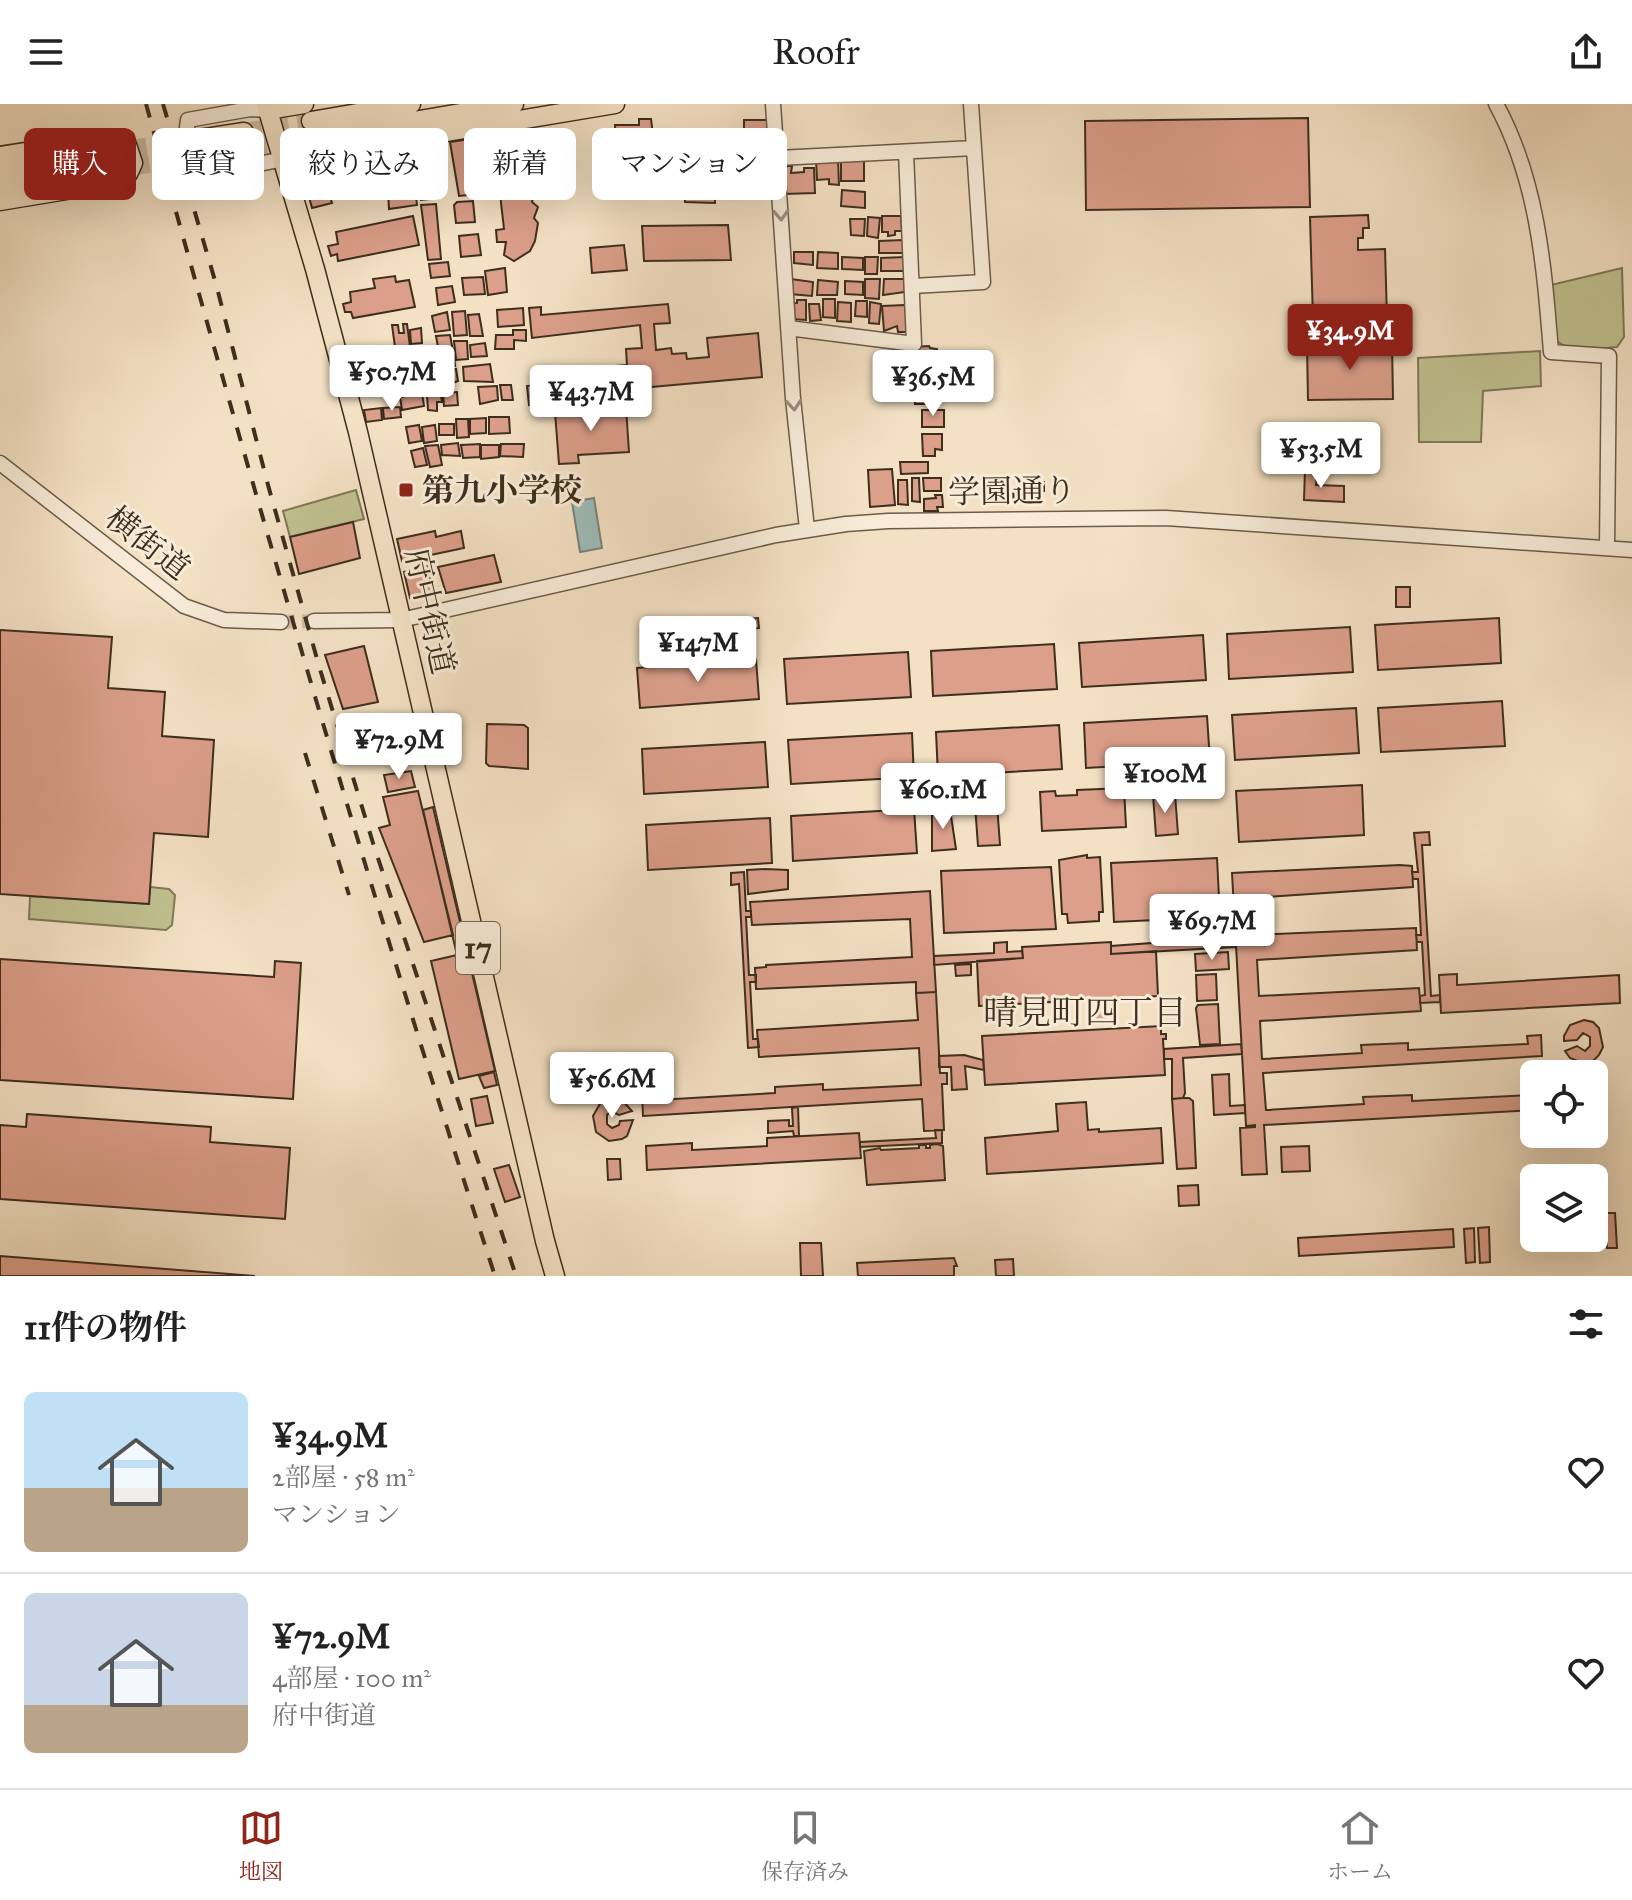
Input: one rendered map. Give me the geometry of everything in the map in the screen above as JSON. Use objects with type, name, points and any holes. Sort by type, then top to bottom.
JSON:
[{"type":"main road","points":[[310,121],[411,104]]},
{"type":"main road","points":[[267,107],[310,121],[514,104]]},
{"type":"main road","points":[[448,132],[615,104]]},
{"type":"main road","name":"府中街道","points":[[267,107],[280,147]]},
{"type":"main road","points":[[0,156],[108,139],[127,145],[133,163],[128,174],[115,182],[0,201]]},
{"type":"main road","points":[[0,171],[103,162],[0,187]]},
{"type":"main road","name":"府中街道","points":[[295,200],[358,432],[555,1276]]},
{"type":"street","points":[[773,104],[775,128]]},
{"type":"street","points":[[913,286],[983,282],[971,104]]},
{"type":"street","points":[[1496,104],[1520,154],[1540,234],[1551,352],[1609,356],[1607,548]]},
{"type":"street","points":[[267,107],[188,120],[185,134],[193,164],[203,175],[280,160]]},
{"type":"street","points":[[787,158],[974,148]]},
{"type":"street","points":[[788,328],[914,344],[906,152]]},
{"type":"street","points":[[780,200],[788,328],[807,529]]},
{"type":"street","name":"横街道","points":[[0,463],[184,606],[224,620],[281,622]]},
{"type":"street","name":"学園通り","points":[[401,620],[807,529],[888,521],[1166,518],[1632,550]]},
{"type":"street","points":[[314,621],[401,620]]},
{"type":"green space","points":[[1622,268],[1624,337],[1617,347],[1573,351],[1555,340],[1551,285]]},
{"type":"green space","points":[[1540,351],[1541,386],[1483,391],[1481,442],[1419,442],[1418,358]]},
{"type":"green space","points":[[356,490],[364,519],[290,537],[283,511]]},
{"type":"green space","points":[[150,887],[169,889],[175,895],[172,925],[166,930],[29,919],[30,896],[148,904]]},
{"type":"water","points":[[594,498],[602,548],[580,552],[572,502]]},
{"type":"building","points":[[1308,118],[1310,207],[1086,210],[1085,121]]},
{"type":"building","points":[[639,119],[651,119],[652,128],[615,128],[615,125],[639,125]]},
{"type":"building","points":[[744,120],[769,120],[769,128],[744,128]]},
{"type":"building","points":[[464,140],[464,196],[459,196],[450,142]]},
{"type":"building","points":[[816,159],[838,159],[839,185],[829,184],[829,179],[817,180]]},
{"type":"building","points":[[841,159],[864,160],[864,181],[841,181]]},
{"type":"building","points":[[787,166],[792,166],[791,173],[814,168],[815,193],[787,194]]},
{"type":"building","points":[[842,190],[865,192],[865,208],[841,206]]},
{"type":"building","points":[[310,200],[331,200],[332,203],[312,208]]},
{"type":"building","points":[[388,200],[416,200],[417,205],[389,209]]},
{"type":"building","points":[[501,200],[532,200],[538,207],[534,218],[538,223],[530,251],[514,261],[504,255],[506,242],[497,242],[496,230],[504,229]]},
{"type":"building","points":[[685,200],[715,200],[715,203]]},
{"type":"building","points":[[473,201],[475,222],[456,223],[454,205]]},
{"type":"building","points":[[436,204],[441,259],[428,260],[421,205]]},
{"type":"building","points":[[1368,215],[1369,228],[1363,228],[1363,238],[1358,238],[1358,250],[1385,249],[1387,318],[1313,320],[1310,217]]},
{"type":"building","points":[[413,216],[419,245],[338,261],[337,254],[331,256],[328,246],[338,244],[336,232]]},
{"type":"building","points":[[882,216],[901,216],[902,231],[888,236],[888,232],[882,232]]},
{"type":"building","points":[[868,217],[880,218],[878,238],[867,236]]},
{"type":"building","points":[[850,219],[865,219],[864,236],[851,235]]},
{"type":"building","points":[[728,225],[731,260],[644,261],[642,226]]},
{"type":"building","points":[[478,234],[481,255],[461,257],[459,236]]},
{"type":"building","points":[[903,240],[904,253],[879,253],[879,241]]},
{"type":"building","points":[[624,245],[627,270],[592,273],[590,248]]},
{"type":"building","points":[[794,252],[813,252],[813,265],[794,263]]},
{"type":"building","points":[[818,252],[838,253],[838,269],[817,268]]},
{"type":"building","points":[[842,257],[863,258],[863,270],[842,269]]},
{"type":"building","points":[[865,257],[878,257],[877,274],[865,274]]},
{"type":"building","points":[[905,257],[905,271],[881,271],[881,258]]},
{"type":"building","points":[[448,262],[450,276],[431,278],[429,264]]},
{"type":"building","points":[[505,268],[507,292],[488,295],[485,271]]},
{"type":"building","points":[[395,276],[396,282],[409,280],[415,307],[353,318],[351,312],[345,312],[343,304],[351,302],[350,292],[375,288],[373,279]]},
{"type":"building","points":[[483,277],[485,294],[464,295],[462,278]]},
{"type":"building","points":[[791,279],[813,282],[812,296],[790,294]]},
{"type":"building","points":[[865,279],[880,279],[879,299],[865,298]]},
{"type":"building","points":[[884,279],[904,279],[905,292],[883,295]]},
{"type":"building","points":[[818,280],[838,282],[837,295],[817,295]]},
{"type":"building","points":[[845,281],[863,282],[863,295],[845,294]]},
{"type":"building","points":[[452,286],[455,302],[438,305],[436,288]]},
{"type":"building","points":[[823,299],[835,299],[835,318],[823,317]]},
{"type":"building","points":[[797,300],[806,300],[806,320],[792,319],[791,304],[797,303]]},
{"type":"building","points":[[856,301],[867,301],[867,317],[855,316]]},
{"type":"building","points":[[838,302],[851,303],[851,322],[837,321]]},
{"type":"building","points":[[870,302],[881,304],[879,324],[869,323]]},
{"type":"building","points":[[668,304],[670,323],[654,324],[656,350],[671,348],[672,354],[686,353],[687,359],[709,357],[707,338],[758,333],[762,377],[563,395],[561,371],[627,365],[626,349],[642,348],[640,325],[532,338],[529,308],[541,307],[541,315]]},
{"type":"building","points":[[809,304],[819,304],[821,320],[810,321]]},
{"type":"building","points":[[905,305],[908,332],[898,332],[897,326],[884,331],[882,306]]},
{"type":"building","points":[[523,308],[524,325],[498,327],[497,310]]},
{"type":"building","points":[[465,311],[467,335],[454,336],[452,312]]},
{"type":"building","points":[[447,312],[450,330],[435,332],[432,316]]},
{"type":"building","points":[[479,314],[483,336],[470,336],[468,315]]},
{"type":"building","points":[[403,324],[407,324],[410,346],[395,347],[392,325],[398,325],[399,333],[404,333]]},
{"type":"building","points":[[421,328],[422,343],[411,344],[410,330]]},
{"type":"building","points":[[513,330],[526,330],[526,341],[514,340],[514,349],[495,349],[496,335],[513,335]]},
{"type":"building","points":[[450,335],[453,351],[439,353],[436,336]]},
{"type":"building","points":[[454,341],[467,341],[468,359],[456,360]]},
{"type":"building","points":[[485,343],[487,356],[471,357],[470,345]]},
{"type":"building","points":[[1392,343],[1393,399],[1308,400],[1307,345]]},
{"type":"building","points":[[915,347],[937,349],[938,365],[916,365]]},
{"type":"building","points":[[426,348],[429,359],[398,363],[396,352]]},
{"type":"building","points":[[893,349],[911,350],[909,368],[892,367]]},
{"type":"building","points":[[454,354],[455,366],[441,368],[440,356]]},
{"type":"building","points":[[490,364],[493,382],[464,381],[463,367]]},
{"type":"building","points":[[415,365],[418,387],[402,389],[399,367]]},
{"type":"building","points":[[436,368],[439,382],[421,384],[419,370]]},
{"type":"building","points":[[456,369],[458,381],[444,386],[441,372]]},
{"type":"building","points":[[920,376],[941,376],[941,389],[920,389]]},
{"type":"building","points":[[543,384],[546,409],[536,410],[536,404],[529,405],[527,386]]},
{"type":"building","points":[[500,385],[511,385],[513,400],[502,400]]},
{"type":"building","points":[[497,386],[498,400],[480,404],[478,387]]},
{"type":"building","points":[[914,391],[935,391],[939,404],[915,404]]},
{"type":"building","points":[[457,392],[458,405],[444,406],[443,393]]},
{"type":"building","points":[[422,393],[424,406],[402,410],[400,397]]},
{"type":"building","points":[[427,395],[441,395],[442,402],[437,402],[437,411],[428,410]]},
{"type":"building","points":[[400,407],[401,417],[384,419],[383,408]]},
{"type":"building","points":[[626,407],[629,452],[578,455],[579,463],[559,464],[555,412]]},
{"type":"building","points":[[381,408],[382,420],[366,422],[364,410]]},
{"type":"building","points":[[922,410],[944,410],[944,427],[922,427]]},
{"type":"building","points":[[489,417],[509,417],[510,433],[489,434]]},
{"type":"building","points":[[486,418],[486,433],[470,434],[470,419]]},
{"type":"building","points":[[456,419],[468,419],[469,437],[457,438]]},
{"type":"building","points":[[439,424],[454,424],[454,435],[439,435]]},
{"type":"building","points":[[419,425],[422,441],[409,443],[406,427]]},
{"type":"building","points":[[435,425],[437,441],[424,443],[422,427]]},
{"type":"building","points":[[922,434],[942,434],[942,450],[935,449],[935,456],[923,456]]},
{"type":"building","points":[[458,443],[460,456],[442,455],[441,445]]},
{"type":"building","points":[[480,444],[480,457],[463,458],[461,445]]},
{"type":"building","points":[[501,444],[524,444],[523,457],[500,456]]},
{"type":"building","points":[[438,445],[442,465],[430,467],[425,446]]},
{"type":"building","points":[[481,445],[499,445],[499,457],[481,459]]},
{"type":"building","points":[[423,448],[427,465],[415,467],[411,451]]},
{"type":"building","points":[[900,462],[928,462],[928,473],[901,474]]},
{"type":"building","points":[[892,469],[895,505],[870,507],[868,470]]},
{"type":"building","points":[[1305,469],[1317,470],[1316,485],[1344,486],[1344,502],[1304,500]]},
{"type":"building","points":[[912,478],[919,478],[920,502],[912,501]]},
{"type":"building","points":[[923,478],[941,478],[941,491],[924,491]]},
{"type":"building","points":[[898,480],[907,480],[908,505],[898,504]]},
{"type":"building","points":[[1021,482],[1044,482],[1040,498],[1025,498],[1022,501]]},
{"type":"building","points":[[993,487],[1013,487],[1014,501],[993,502]]},
{"type":"building","points":[[935,495],[942,495],[943,507],[937,507],[938,511],[924,511],[924,499],[936,498]]},
{"type":"building","points":[[353,522],[360,558],[299,574],[290,537]]},
{"type":"building","points":[[435,531],[436,537],[461,531],[464,548],[402,561],[397,539]]},
{"type":"building","points":[[494,555],[501,582],[446,593],[438,567]]},
{"type":"building","points":[[427,566],[433,594],[410,598],[404,572]]},
{"type":"building","points":[[1396,587],[1410,587],[1410,607],[1396,607]]},
{"type":"building","points":[[758,618],[759,628],[679,634],[679,624]]},
{"type":"building","points":[[1499,618],[1501,663],[1378,670],[1375,625]]},
{"type":"building","points":[[1350,627],[1353,672],[1229,679],[1227,634]]},
{"type":"building","points":[[0,630],[112,637],[108,688],[165,692],[162,736],[214,740],[208,837],[154,833],[149,904],[0,894]]},
{"type":"building","points":[[1203,635],[1206,680],[1082,687],[1079,643]]},
{"type":"building","points":[[1054,644],[1057,689],[933,696],[931,651]]},
{"type":"building","points":[[364,646],[378,702],[343,709],[325,655]]},
{"type":"building","points":[[908,652],[911,697],[787,704],[784,659]]},
{"type":"building","points":[[756,659],[759,699],[640,708],[637,668]]},
{"type":"building","points":[[1502,701],[1505,746],[1381,752],[1378,708]]},
{"type":"building","points":[[1356,708],[1359,753],[1235,760],[1232,715]]},
{"type":"building","points":[[1207,716],[1210,761],[1086,768],[1084,723]]},
{"type":"building","points":[[400,722],[404,747],[353,757],[346,737]]},
{"type":"building","points":[[487,724],[524,725],[528,728],[528,769],[489,766],[486,763]]},
{"type":"building","points":[[1059,725],[1062,769],[938,776],[936,732]]},
{"type":"building","points":[[912,733],[914,777],[791,784],[788,740]]},
{"type":"building","points":[[765,742],[768,787],[644,794],[642,749]]},
{"type":"building","points":[[411,771],[415,787],[388,792],[384,775]]},
{"type":"building","points":[[1362,785],[1364,835],[1239,842],[1236,791]]},
{"type":"building","points":[[1124,788],[1126,827],[1042,831],[1040,792],[1055,791],[1056,796],[1077,795],[1077,790]]},
{"type":"building","points":[[418,791],[453,935],[424,942],[379,828],[390,825],[383,797]]},
{"type":"building","points":[[1175,794],[1178,834],[1156,836],[1153,795]]},
{"type":"building","points":[[997,804],[1000,845],[978,846],[975,805]]},
{"type":"building","points":[[433,807],[495,1071],[459,1079],[431,961],[457,955],[423,810]]},
{"type":"building","points":[[914,809],[917,853],[793,861],[791,816]]},
{"type":"building","points":[[950,809],[956,849],[932,851],[932,810]]},
{"type":"building","points":[[770,818],[772,863],[648,870],[646,825]]},
{"type":"building","points":[[1429,832],[1430,845],[1422,845],[1431,996],[1440,995],[1440,1002],[1420,1003],[1420,996],[1425,995],[1422,942],[1417,942],[1416,935],[1421,935],[1418,879],[1413,879],[1412,872],[1418,872],[1414,833]]},
{"type":"building","points":[[1087,855],[1087,858],[1100,857],[1103,912],[1099,912],[1099,921],[1068,923],[1067,914],[1062,914],[1059,860]]},
{"type":"building","points":[[1217,858],[1220,917],[1114,922],[1111,863]]},
{"type":"building","points":[[1412,866],[1413,887],[1253,898],[1255,935],[1416,928],[1417,950],[1257,960],[1259,996],[1419,988],[1421,1011],[1260,1021],[1262,1059],[1362,1053],[1361,1045],[1408,1043],[1408,1050],[1528,1044],[1527,1036],[1541,1035],[1542,1056],[1263,1073],[1266,1110],[1364,1104],[1363,1097],[1412,1095],[1412,1101],[1520,1095],[1520,1111],[1264,1125],[1267,1174],[1242,1175],[1240,1128],[1255,1125],[1246,1126],[1232,873]]},
{"type":"building","points":[[1051,867],[1056,929],[944,933],[941,871]]},
{"type":"building","points":[[747,870],[788,870],[788,889],[748,894]]},
{"type":"building","points":[[744,872],[746,911],[751,911],[751,917],[746,917],[749,975],[756,975],[756,982],[750,982],[753,1039],[758,1039],[759,1047],[748,1048],[739,884],[731,885],[731,873]]},
{"type":"building","points":[[930,891],[936,992],[916,993],[916,982],[756,989],[755,968],[766,965],[912,957],[910,919],[752,925],[750,902]]},
{"type":"building","points":[[1235,937],[1236,947],[1111,954],[1111,946]]},
{"type":"building","points":[[1007,942],[1007,952],[1022,951],[1023,958],[934,965],[934,956],[994,953],[994,943]]},
{"type":"building","points":[[1111,942],[1111,954],[1156,951],[1158,996],[979,1006],[977,961],[1023,958],[1022,947]]},
{"type":"building","points":[[1228,952],[1229,969],[1196,971],[1195,954]]},
{"type":"building","points":[[0,959],[274,977],[275,961],[301,963],[293,1099],[0,1080]]},
{"type":"building","points":[[971,964],[971,975],[956,976],[955,965]]},
{"type":"building","points":[[1216,974],[1217,1000],[1197,1001],[1196,975]]},
{"type":"building","points":[[1457,974],[1457,985],[1619,975],[1620,1003],[1441,1013],[1439,975]]},
{"type":"building","points":[[936,992],[940,1073],[947,1073],[947,1084],[942,1084],[944,1130],[924,1131],[922,1099],[643,1116],[642,1094],[657,1093],[658,1100],[775,1093],[775,1087],[823,1084],[823,1090],[921,1085],[919,1048],[759,1057],[757,1030],[918,1020],[916,993]]},
{"type":"building","points":[[1218,1004],[1220,1044],[1200,1045],[1196,1008],[1198,1005]]},
{"type":"building","points":[[1111,1010],[1112,1019],[1091,1021],[1091,1011]]},
{"type":"building","points":[[1584,1020],[1593,1022],[1599,1028],[1603,1047],[1594,1060],[1575,1060],[1565,1051],[1577,1046],[1585,1051],[1590,1046],[1590,1037],[1583,1033],[1577,1040],[1564,1041],[1570,1025]]},
{"type":"building","points":[[1161,1026],[1161,1034],[1166,1034],[1166,1039],[1163,1039],[1165,1075],[985,1085],[982,1036]]},
{"type":"building","points":[[1241,1044],[1242,1054],[1183,1058],[1185,1093],[1183,1098],[1172,1099],[1172,1059],[1164,1059],[1164,1049]]},
{"type":"building","points":[[964,1055],[983,1060],[984,1070],[965,1066],[967,1089],[952,1090],[951,1067],[939,1067],[939,1056]]},
{"type":"building","points":[[494,1072],[497,1085],[484,1088],[479,1076]]},
{"type":"building","points":[[1229,1074],[1230,1106],[1245,1105],[1245,1113],[1214,1115],[1212,1075]]},
{"type":"building","points":[[487,1096],[493,1123],[476,1126],[471,1099]]},
{"type":"building","points":[[1189,1098],[1193,1101],[1196,1168],[1177,1169],[1172,1099]]},
{"type":"building","points":[[621,1099],[632,1111],[619,1115],[611,1111],[607,1115],[607,1124],[612,1128],[620,1121],[633,1120],[627,1136],[622,1139],[609,1141],[596,1132],[593,1116],[601,1102]]},
{"type":"building","points":[[1086,1102],[1088,1130],[1161,1128],[1163,1163],[987,1174],[985,1138],[1058,1131],[1056,1104]]},
{"type":"building","points":[[798,1107],[799,1136],[794,1136],[793,1131],[768,1133],[768,1121],[789,1120],[789,1126],[793,1126],[792,1108]]},
{"type":"building","points":[[27,1114],[211,1127],[210,1142],[290,1148],[285,1219],[0,1199],[0,1125],[26,1127]]},
{"type":"building","points":[[935,1130],[942,1130],[942,1143],[860,1147],[860,1142],[936,1138]]},
{"type":"building","points":[[859,1133],[861,1158],[647,1170],[646,1146],[692,1143],[692,1150],[767,1146],[767,1138]]},
{"type":"building","points":[[919,1145],[930,1148],[930,1145],[943,1146],[945,1180],[867,1185],[864,1151],[919,1148]]},
{"type":"building","points":[[1309,1146],[1310,1171],[1282,1172],[1281,1147]]},
{"type":"building","points":[[607,1159],[620,1159],[621,1179],[608,1180]]},
{"type":"building","points":[[509,1165],[520,1197],[505,1202],[494,1169]]},
{"type":"building","points":[[1198,1185],[1199,1205],[1179,1206],[1178,1186]]},
{"type":"building","points":[[1608,1213],[1615,1213],[1617,1248],[1608,1248]]},
{"type":"building","points":[[1489,1227],[1490,1262],[1480,1263],[1478,1228]]},
{"type":"building","points":[[1474,1228],[1475,1262],[1466,1263],[1464,1229]]},
{"type":"building","points":[[1453,1229],[1454,1247],[1299,1256],[1298,1238]]},
{"type":"building","points":[[800,1243],[821,1243],[823,1276],[801,1276]]},
{"type":"building","points":[[0,1256],[255,1276],[0,1276]]},
{"type":"building","points":[[954,1258],[957,1266],[954,1266],[954,1276],[858,1276],[857,1263]]},
{"type":"building","points":[[1013,1259],[1014,1276],[996,1276],[995,1260]]},
{"type":"tunnel","points":[[264,129],[311,121]]},
{"type":"tunnel","points":[[264,146],[280,143]]},
{"type":"tunnel","points":[[136,148],[152,146]]},
{"type":"tunnel","points":[[136,166],[152,163]]},
{"type":"tunnel","points":[[281,622],[314,621]]},
{"type":"railway","points":[[146,104],[314,692],[402,985],[495,1276]]},
{"type":"railway","points":[[163,104],[216,284],[319,666],[373,843],[516,1276]]},
{"type":"railway","points":[[305,753],[349,895]]},
{"type":"place","name":"第九小学校","points":[[406,490]]},
{"type":"district","name":"晴見町四丁目","points":[[1085,1012]]}]
